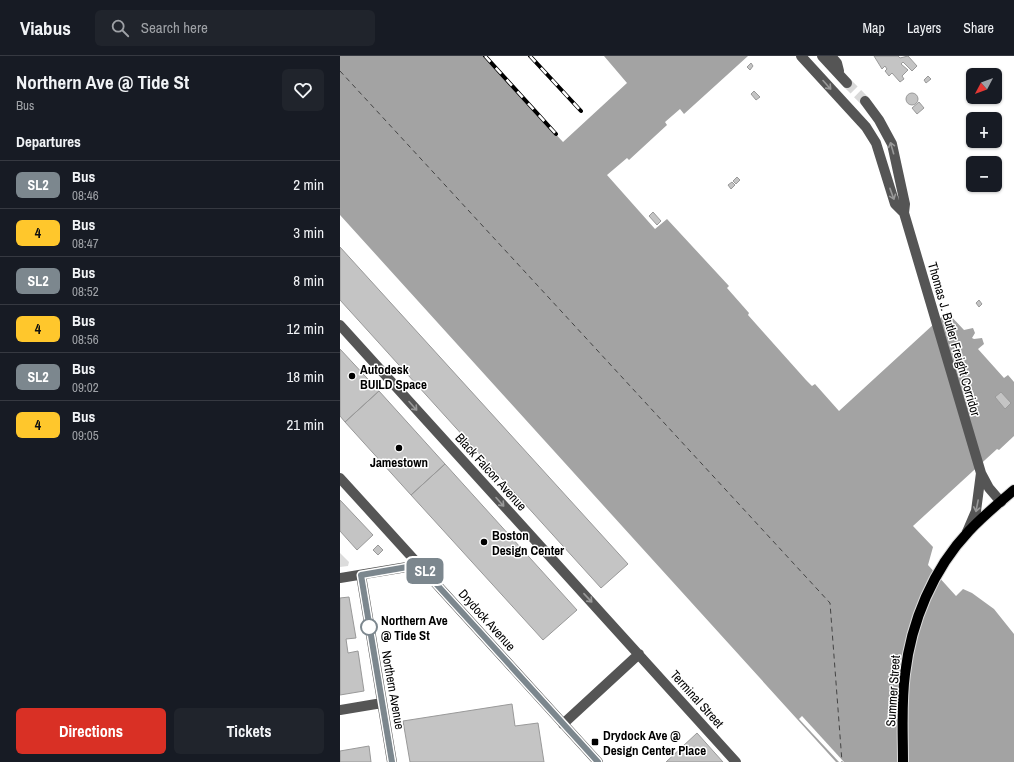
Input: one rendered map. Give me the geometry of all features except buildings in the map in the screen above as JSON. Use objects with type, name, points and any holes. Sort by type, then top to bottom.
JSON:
[{"type":"main road","name":"Summer Street","points":[[902,762],[903,695],[908,653],[920,611],[940,571],[964,537],[1014,490]]},
{"type":"street","name":"Thomas J. Butler Freight Corridor","points":[[801,56],[866,127],[876,143],[895,204],[904,213]]},
{"type":"street","points":[[822,56],[844,80],[837,63],[831,56]]},
{"type":"street","name":"Thomas J. Butler Freight Corridor","points":[[865,101],[879,120],[892,144],[905,204],[904,213],[981,473],[989,488],[1001,502]]},
{"type":"street","name":"Black Falcon Avenue","points":[[340,325],[639,654]]},
{"type":"street","name":"Thomas J. Butler Freight Corridor","points":[[964,537],[976,511],[981,473]]},
{"type":"street","name":"Drydock Avenue","points":[[340,478],[598,762]]},
{"type":"street","points":[[340,578],[419,565]]},
{"type":"street","name":"Northern Avenue","points":[[361,575],[392,762]]},
{"type":"street","points":[[563,724],[639,654]]},
{"type":"street","name":"Terminal Street","points":[[639,654],[736,762]]},
{"type":"street","points":[[340,710],[382,703]]},
{"type":"shaded area","points":[[340,56],[483,56],[563,142],[627,83],[604,56],[748,56],[684,114],[680,109],[665,122],[667,125],[629,160],[627,158],[607,175],[655,229],[667,219],[729,286],[727,288],[749,313],[748,315],[806,380],[812,386],[815,384],[839,411],[947,312],[964,330],[973,328],[975,333],[972,338],[982,338],[984,344],[978,349],[1004,378],[1008,375],[1014,382],[1014,436],[999,450],[997,449],[913,526],[933,547],[928,565],[956,596],[963,589],[972,593],[994,609],[1014,634],[1014,762],[836,762],[340,215]]},
{"type":"shaded area","points":[[340,553],[349,562],[348,566],[340,567]]},
{"type":"pier","points":[[802,716],[844,762],[839,762],[799,719]]},
{"type":"ferry route","points":[[340,71],[830,603],[842,762]]},
{"type":"tunnel","points":[[847,83],[865,101]]},
{"type":"railway","points":[[485,56],[556,134]]},
{"type":"railway","points":[[530,56],[581,111]]},
{"type":"bus line","name":"SL2","points":[[392,762],[361,575],[419,565],[598,762]]},
{"type":"place","name":"Autodesk BUILD Space","points":[[352,376]]},
{"type":"place","name":"Jamestown","points":[[399,448]]},
{"type":"place","name":"Boston Design Center","points":[[484,542]]},
{"type":"place","name":"Northern Ave @ Tide St","points":[[369,627]]},
{"type":"place","name":"Drydock Ave @ Design Center Place","points":[[595,742]]}]
